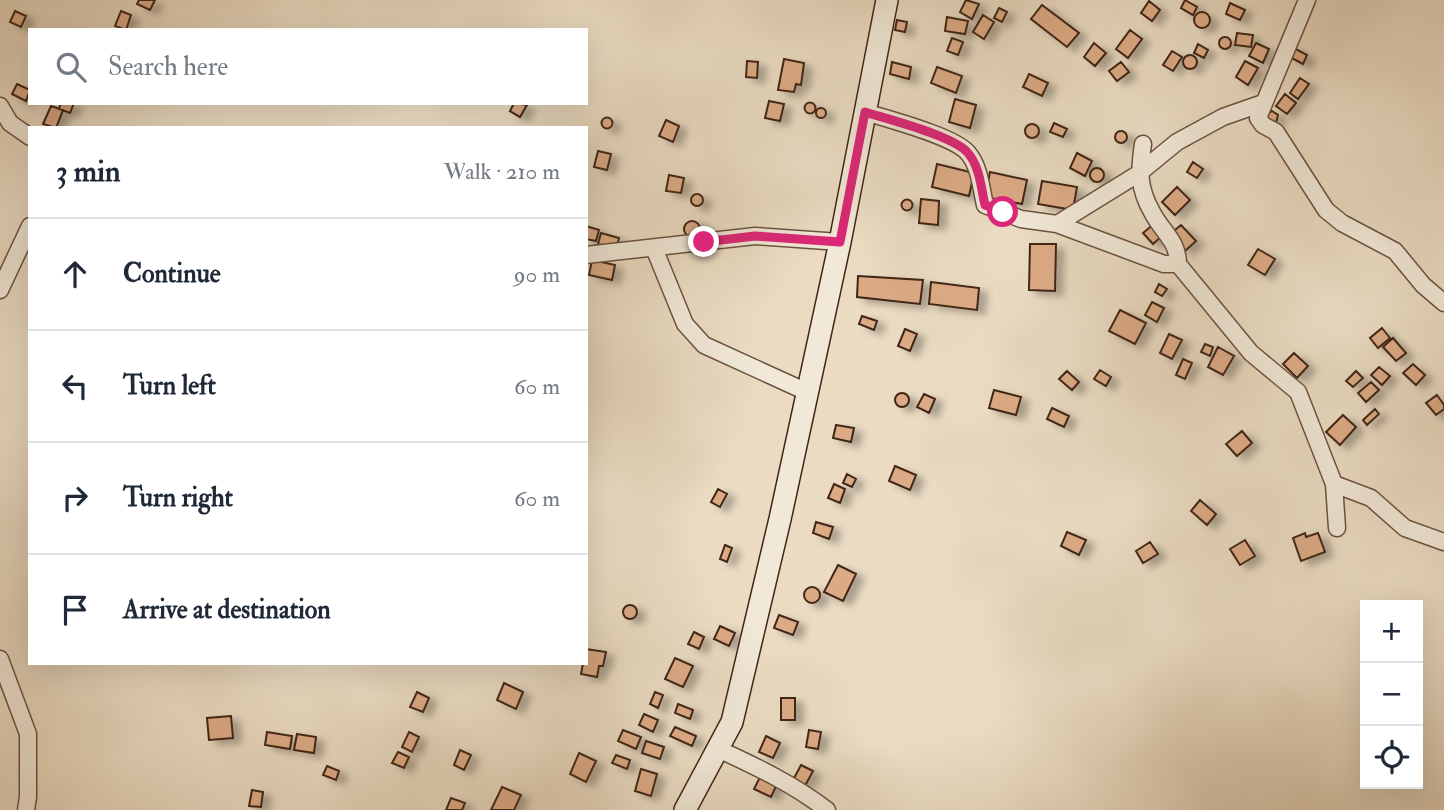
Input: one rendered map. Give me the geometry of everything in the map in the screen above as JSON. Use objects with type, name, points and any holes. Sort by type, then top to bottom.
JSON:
[{"type":"main road","points":[[685,810],[732,722],[780,519],[840,242],[887,0]]},
{"type":"street","points":[[1307,0],[1258,118],[1263,125],[1276,132],[1326,210],[1342,223],[1395,251],[1423,285],[1444,303]]},
{"type":"street","points":[[1057,224],[1138,174],[1177,142],[1223,117],[1263,103]]},
{"type":"street","points":[[0,106],[10,123],[28,136]]},
{"type":"street","points":[[865,112],[937,136],[967,150],[977,167],[985,205],[1021,219],[1057,224],[1164,264],[1178,264]]},
{"type":"street","points":[[1143,144],[1138,174],[1152,213],[1178,250],[1178,264],[1251,353],[1298,392],[1334,484],[1337,528]]},
{"type":"street","points":[[0,290],[28,230]]},
{"type":"street","points":[[588,255],[755,236],[840,242]]},
{"type":"street","points":[[654,248],[685,324],[704,345],[807,392]]},
{"type":"street","points":[[1334,484],[1371,498],[1405,528],[1444,542]]},
{"type":"street","points":[[0,659],[28,734],[26,810]]},
{"type":"street","points":[[718,750],[770,773],[802,791],[827,810]]},
{"type":"building","points":[[139,0],[155,0],[150,10],[137,4]]},
{"type":"building","points":[[966,0],[979,4],[972,19],[960,12]]},
{"type":"building","points":[[1185,0],[1197,7],[1193,15],[1181,8]]},
{"type":"building","points":[[1149,1],[1160,10],[1152,21],[1141,13]]},
{"type":"building","points":[[1230,3],[1245,10],[1240,20],[1226,14]]},
{"type":"building","points":[[1042,5],[1079,33],[1067,47],[1031,19]]},
{"type":"building","points":[[999,8],[1007,12],[1002,22],[994,18]]},
{"type":"building","points":[[15,11],[26,16],[21,27],[10,22]]},
{"type":"building","points":[[121,11],[131,15],[127,28],[115,26]]},
{"type":"building","points":[[1199,12],[1205,12],[1210,20],[1208,26],[1199,28],[1194,23],[1194,17]]},
{"type":"building","points":[[983,15],[994,22],[984,39],[973,32]]},
{"type":"building","points":[[947,17],[968,21],[965,34],[945,31]]},
{"type":"building","points":[[897,20],[907,22],[905,32],[895,30]]},
{"type":"building","points":[[1130,30],[1142,39],[1128,58],[1116,49]]},
{"type":"building","points":[[1237,33],[1253,35],[1251,47],[1235,45]]},
{"type":"building","points":[[1225,37],[1231,43],[1225,49],[1219,43]]},
{"type":"building","points":[[952,38],[963,42],[958,55],[947,51]]},
{"type":"building","points":[[1094,43],[1106,53],[1095,66],[1084,57]]},
{"type":"building","points":[[1256,43],[1269,49],[1263,63],[1249,56]]},
{"type":"building","points":[[1198,44],[1208,50],[1204,58],[1194,53]]},
{"type":"building","points":[[1292,47],[1307,55],[1303,64],[1288,56]]},
{"type":"building","points":[[1172,51],[1182,57],[1173,71],[1163,65]]},
{"type":"building","points":[[1190,55],[1195,57],[1195,67],[1190,69],[1185,67],[1183,62],[1185,57]]},
{"type":"building","points":[[784,59],[804,63],[801,85],[796,84],[794,92],[778,90]]},
{"type":"building","points":[[747,61],[758,62],[757,78],[746,77]]},
{"type":"building","points":[[1245,61],[1258,68],[1248,85],[1236,77]]},
{"type":"building","points":[[892,62],[911,67],[909,79],[890,74]]},
{"type":"building","points":[[1121,62],[1129,72],[1117,81],[1109,71]]},
{"type":"building","points":[[937,67],[962,76],[956,93],[931,83]]},
{"type":"building","points":[[1029,74],[1048,83],[1042,96],[1023,87]]},
{"type":"building","points":[[1300,78],[1309,84],[1298,99],[1290,93]]},
{"type":"building","points":[[17,84],[28,89],[26,101],[12,94]]},
{"type":"building","points":[[1285,94],[1296,103],[1287,114],[1276,106]]},
{"type":"building","points":[[955,99],[976,105],[970,128],[949,122]]},
{"type":"building","points":[[769,101],[784,104],[780,121],[765,118]]},
{"type":"building","points":[[810,103],[814,104],[814,112],[810,113],[806,112],[805,108],[806,104]]},
{"type":"building","points":[[60,105],[73,105],[70,113],[59,109]]},
{"type":"building","points":[[513,105],[527,105],[520,117],[510,111]]},
{"type":"building","points":[[51,106],[63,110],[57,126],[43,124]]},
{"type":"building","points":[[821,108],[825,109],[825,117],[821,118],[817,117],[816,113],[817,109]]},
{"type":"building","points":[[1272,111],[1278,115],[1276,123],[1265,118],[1266,114]]},
{"type":"building","points":[[607,117],[613,123],[607,129],[601,123]]},
{"type":"building","points":[[666,120],[679,126],[673,142],[659,136]]},
{"type":"building","points":[[1054,123],[1067,129],[1063,137],[1050,132]]},
{"type":"building","points":[[1029,124],[1035,124],[1039,131],[1035,138],[1029,138],[1025,134],[1025,128]]},
{"type":"building","points":[[1121,131],[1127,137],[1121,143],[1115,137]]},
{"type":"building","points":[[598,151],[611,154],[607,170],[594,167]]},
{"type":"building","points":[[1077,153],[1092,161],[1085,176],[1070,168]]},
{"type":"building","points":[[1193,162],[1203,169],[1197,178],[1187,172]]},
{"type":"building","points":[[937,164],[974,173],[969,196],[932,187]]},
{"type":"building","points":[[1097,168],[1102,170],[1102,180],[1097,182],[1092,180],[1090,175],[1092,170]]},
{"type":"building","points":[[990,172],[1027,180],[1022,204],[985,197]]},
{"type":"building","points":[[669,175],[684,178],[681,193],[666,191]]},
{"type":"building","points":[[1042,181],[1077,187],[1073,210],[1038,204]]},
{"type":"building","points":[[1177,187],[1190,200],[1175,215],[1162,202]]},
{"type":"building","points":[[697,194],[703,200],[697,206],[691,200]]},
{"type":"building","points":[[907,199],[913,205],[907,211],[901,205]]},
{"type":"building","points":[[921,199],[939,201],[938,225],[919,223]]},
{"type":"building","points":[[692,221],[698,223],[698,235],[692,237],[686,235],[684,229],[686,223]]},
{"type":"building","points":[[1155,223],[1164,234],[1153,244],[1143,233]]},
{"type":"building","points":[[1181,225],[1196,241],[1185,251],[1170,234]]},
{"type":"building","points":[[588,227],[599,230],[596,241],[588,239]]},
{"type":"building","points":[[601,233],[619,238],[616,249],[598,244]]},
{"type":"building","points":[[1030,244],[1056,244],[1055,291],[1029,290]]},
{"type":"building","points":[[1258,249],[1275,259],[1265,275],[1248,265]]},
{"type":"building","points":[[592,260],[615,265],[612,280],[589,275]]},
{"type":"building","points":[[858,276],[923,280],[920,304],[857,297]]},
{"type":"building","points":[[931,282],[979,288],[977,310],[929,304]]},
{"type":"building","points":[[1159,284],[1167,289],[1162,296],[1155,292]]},
{"type":"building","points":[[1152,302],[1164,308],[1157,322],[1145,315]]},
{"type":"building","points":[[1120,310],[1146,323],[1135,344],[1109,331]]},
{"type":"building","points":[[862,316],[877,321],[874,330],[859,324]]},
{"type":"building","points":[[1382,328],[1390,338],[1378,348],[1370,338]]},
{"type":"building","points":[[905,329],[917,334],[910,351],[898,346]]},
{"type":"building","points":[[1169,334],[1182,340],[1172,359],[1160,353]]},
{"type":"building","points":[[1393,338],[1406,353],[1396,361],[1383,347]]},
{"type":"building","points":[[1205,344],[1213,347],[1210,356],[1201,352]]},
{"type":"building","points":[[1218,347],[1234,356],[1223,375],[1208,367]]},
{"type":"building","points":[[1294,353],[1308,366],[1297,378],[1283,364]]},
{"type":"building","points":[[1183,359],[1192,363],[1185,379],[1176,375]]},
{"type":"building","points":[[1413,364],[1425,375],[1416,385],[1403,373]]},
{"type":"building","points":[[1379,367],[1390,376],[1382,385],[1371,375]]},
{"type":"building","points":[[1100,370],[1111,377],[1106,386],[1094,379]]},
{"type":"building","points":[[1067,371],[1079,382],[1072,390],[1059,379]]},
{"type":"building","points":[[1356,371],[1363,378],[1353,387],[1346,381]]},
{"type":"building","points":[[1371,382],[1379,390],[1366,402],[1358,393]]},
{"type":"building","points":[[994,390],[1021,397],[1016,415],[989,408]]},
{"type":"building","points":[[899,393],[905,393],[909,400],[905,407],[899,407],[895,403],[895,397]]},
{"type":"building","points":[[924,394],[935,399],[929,413],[917,407]]},
{"type":"building","points":[[1437,395],[1444,409],[1436,415],[1426,403]]},
{"type":"building","points":[[1052,408],[1069,416],[1064,427],[1047,419]]},
{"type":"building","points":[[1375,409],[1379,414],[1367,425],[1363,420]]},
{"type":"building","points":[[1343,415],[1356,427],[1340,445],[1326,432]]},
{"type":"building","points":[[836,425],[854,428],[851,442],[833,438]]},
{"type":"building","points":[[1242,431],[1252,443],[1237,456],[1226,444]]},
{"type":"building","points":[[895,466],[916,475],[910,490],[889,481]]},
{"type":"building","points":[[847,474],[856,479],[852,487],[843,483]]},
{"type":"building","points":[[834,484],[845,489],[840,503],[828,498]]},
{"type":"building","points":[[718,489],[727,494],[720,507],[711,502]]},
{"type":"building","points":[[1200,500],[1216,514],[1207,525],[1191,511]]},
{"type":"building","points":[[816,522],[833,527],[829,539],[813,533]]},
{"type":"building","points":[[1067,532],[1086,540],[1079,555],[1061,546]]},
{"type":"building","points":[[1305,533],[1306,537],[1318,533],[1325,552],[1301,561],[1293,538]]},
{"type":"building","points":[[1245,540],[1255,556],[1240,565],[1230,549]]},
{"type":"building","points":[[1150,542],[1158,554],[1143,563],[1136,551]]},
{"type":"building","points":[[725,545],[732,548],[727,562],[720,559]]},
{"type":"building","points":[[838,565],[856,574],[843,601],[824,592]]},
{"type":"building","points":[[812,587],[820,595],[812,603],[804,595]]},
{"type":"building","points":[[627,605],[633,605],[637,612],[633,619],[627,619],[623,615],[623,609]]},
{"type":"building","points":[[779,615],[798,622],[793,635],[774,628]]},
{"type":"building","points":[[720,626],[735,633],[729,646],[714,639]]},
{"type":"building","points":[[694,632],[704,637],[699,649],[688,644]]},
{"type":"building","points":[[588,649],[606,652],[597,677],[581,674],[583,665],[588,665]]},
{"type":"building","points":[[675,658],[693,666],[683,687],[665,679]]},
{"type":"building","points":[[504,683],[523,692],[516,709],[497,700]]},
{"type":"building","points":[[417,692],[429,698],[423,712],[410,707]]},
{"type":"building","points":[[655,692],[663,695],[658,708],[650,704]]},
{"type":"building","points":[[781,698],[795,698],[795,720],[781,720]]},
{"type":"building","points":[[678,704],[693,710],[690,719],[675,713]]},
{"type":"building","points":[[644,714],[658,720],[653,732],[639,725]]},
{"type":"building","points":[[231,716],[233,738],[209,740],[207,718]]},
{"type":"building","points":[[675,727],[696,736],[692,746],[670,736]]},
{"type":"building","points":[[623,730],[641,737],[636,749],[618,741]]},
{"type":"building","points":[[809,730],[821,732],[818,749],[806,747]]},
{"type":"building","points":[[267,732],[292,736],[290,749],[265,745]]},
{"type":"building","points":[[409,732],[419,737],[412,752],[402,747]]},
{"type":"building","points":[[297,734],[316,737],[314,753],[294,750]]},
{"type":"building","points":[[766,736],[780,743],[773,758],[759,752]]},
{"type":"building","points":[[646,741],[664,747],[660,759],[642,753]]},
{"type":"building","points":[[460,750],[471,755],[464,770],[454,765]]},
{"type":"building","points":[[398,752],[409,757],[404,768],[392,763]]},
{"type":"building","points":[[579,753],[596,761],[586,782],[570,774]]},
{"type":"building","points":[[616,755],[630,760],[627,769],[612,763]]},
{"type":"building","points":[[801,765],[813,771],[805,786],[793,780]]},
{"type":"building","points":[[327,766],[339,771],[336,780],[323,775]]},
{"type":"building","points":[[641,769],[657,774],[651,796],[635,791]]},
{"type":"building","points":[[760,777],[777,784],[771,797],[754,789]]},
{"type":"building","points":[[502,787],[521,795],[514,810],[491,810]]},
{"type":"building","points":[[252,790],[263,792],[261,807],[249,806]]},
{"type":"building","points":[[451,798],[465,803],[462,810],[446,810]]},
{"type":"route","points":[[704,242],[755,236],[840,242],[865,112],[937,136],[967,150],[977,167],[985,205],[1003,212]]}]
